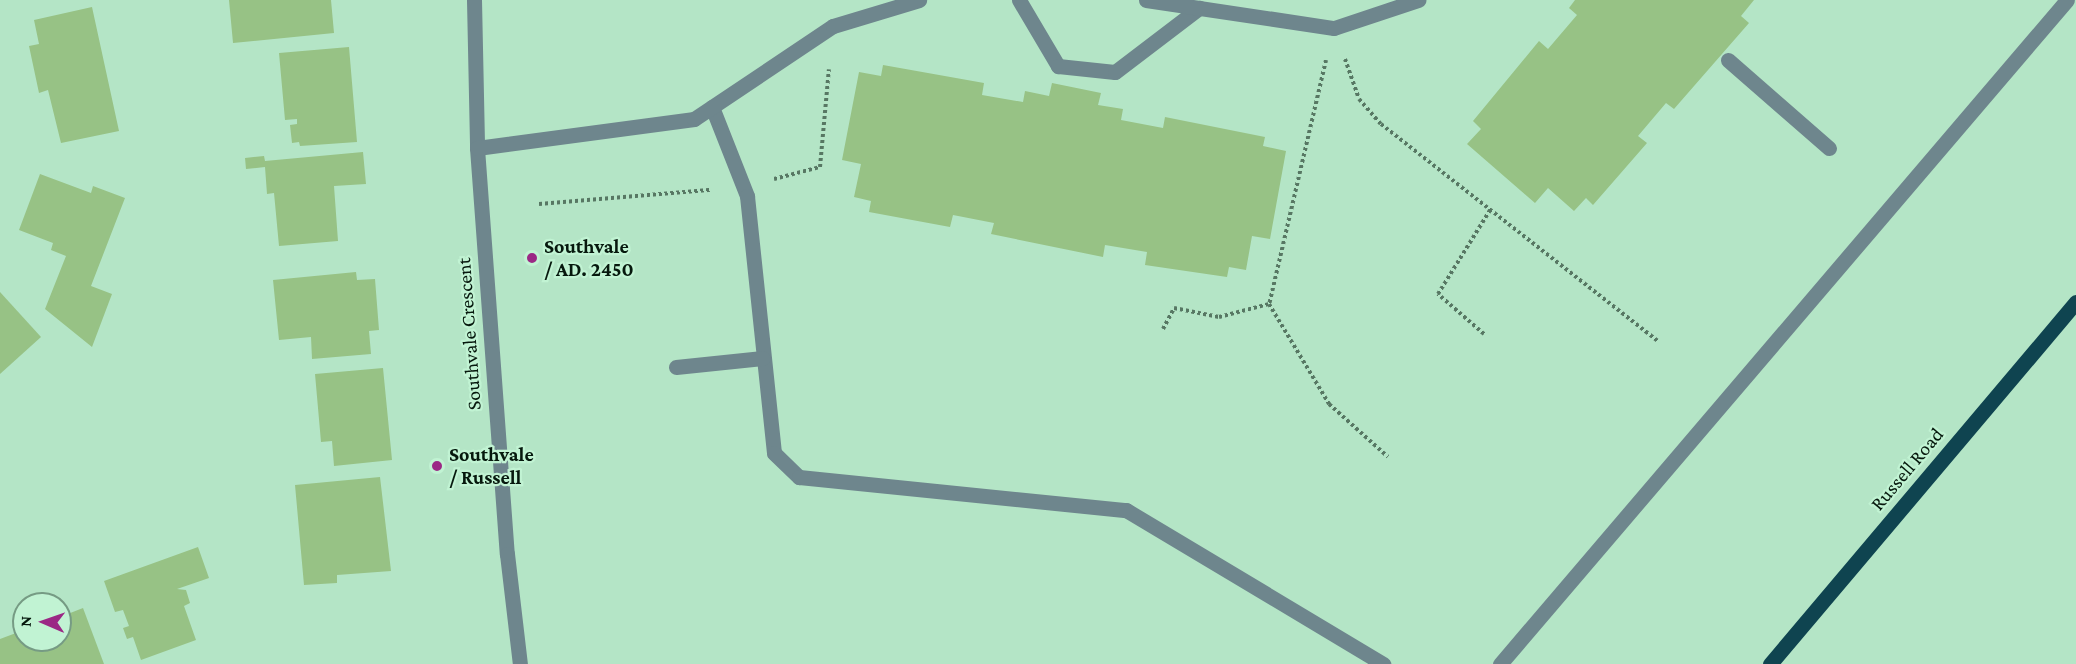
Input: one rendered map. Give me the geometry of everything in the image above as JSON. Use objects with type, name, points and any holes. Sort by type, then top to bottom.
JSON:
[{"type":"main road","name":"Russell Road","points":[[1770,664],[2076,302]]},
{"type":"street","name":"Southvale Crescent","points":[[474,0],[477,148],[516,663]]},
{"type":"street","points":[[477,148],[694,119],[833,26],[919,0]]},
{"type":"street","points":[[1019,0],[1058,66],[1115,72],[1199,8]]},
{"type":"street","points":[[1146,0],[1334,27],[1418,0]]},
{"type":"street","points":[[1500,664],[2067,0]]},
{"type":"street","points":[[1728,60],[1828,148]]},
{"type":"street","points":[[712,107],[747,196],[774,453],[799,477],[1126,510],[1383,664]]},
{"type":"street","points":[[676,367],[763,358]]},
{"type":"path","points":[[1334,27],[1359,99],[1381,124],[1658,341]]},
{"type":"path","points":[[1334,27],[1269,304],[1329,404],[1388,457]]},
{"type":"path","points":[[1484,334],[1438,294],[1490,210]]},
{"type":"path","points":[[1163,329],[1174,308],[1219,316],[1269,304]]},
{"type":"building","points":[[229,0],[331,0],[334,33],[233,43]]},
{"type":"building","points":[[1575,0],[1754,0],[1741,16],[1749,23],[1674,109],[1666,103],[1638,136],[1647,143],[1593,205],[1586,198],[1574,211],[1548,188],[1535,203],[1467,144],[1481,129],[1473,121],[1539,41],[1548,49],[1577,15],[1569,8]]},
{"type":"building","points":[[92,7],[119,131],[61,143],[48,90],[39,93],[29,46],[39,44],[34,20]]},
{"type":"building","points":[[349,47],[357,142],[300,146],[299,142],[292,143],[290,125],[297,124],[297,119],[285,120],[279,53]]},
{"type":"building","points":[[883,65],[984,83],[982,95],[1023,102],[1025,91],[1049,96],[1052,83],[1101,93],[1098,105],[1123,109],[1121,120],[1163,128],[1165,117],[1265,137],[1263,146],[1286,151],[1270,239],[1252,236],[1246,270],[1229,267],[1227,277],[1145,265],[1147,252],[1105,245],[1103,257],[991,234],[994,223],[953,215],[950,227],[869,212],[871,201],[854,197],[861,164],[842,160],[859,72],[881,76]]},
{"type":"building","points":[[363,152],[366,184],[334,186],[338,241],[279,246],[274,193],[267,194],[265,167],[246,169],[245,158],[264,156],[265,161]]},
{"type":"building","points":[[40,174],[91,193],[93,186],[125,198],[91,286],[112,294],[92,347],[45,309],[66,256],[51,250],[53,243],[19,230]]},
{"type":"building","points":[[356,272],[357,280],[375,279],[379,330],[369,331],[371,354],[312,359],[311,337],[279,340],[273,280]]},
{"type":"building","points":[[0,292],[41,337],[0,374]]},
{"type":"building","points":[[383,368],[392,460],[334,466],[332,441],[321,442],[315,374]]},
{"type":"building","points":[[380,477],[391,571],[337,575],[337,583],[304,585],[295,485]]},
{"type":"building","points":[[198,547],[209,578],[177,589],[186,590],[190,603],[184,606],[196,640],[141,660],[133,637],[127,639],[123,628],[129,626],[123,610],[115,612],[104,581]]},
{"type":"building","points":[[83,608],[104,664],[0,664],[0,639],[12,634],[12,652],[72,652],[72,612]]},
{"type":"place","name":"Southvale / AD. 2450","points":[[532,258]]},
{"type":"place","name":"Southvale / Russell","points":[[437,466]]}]
